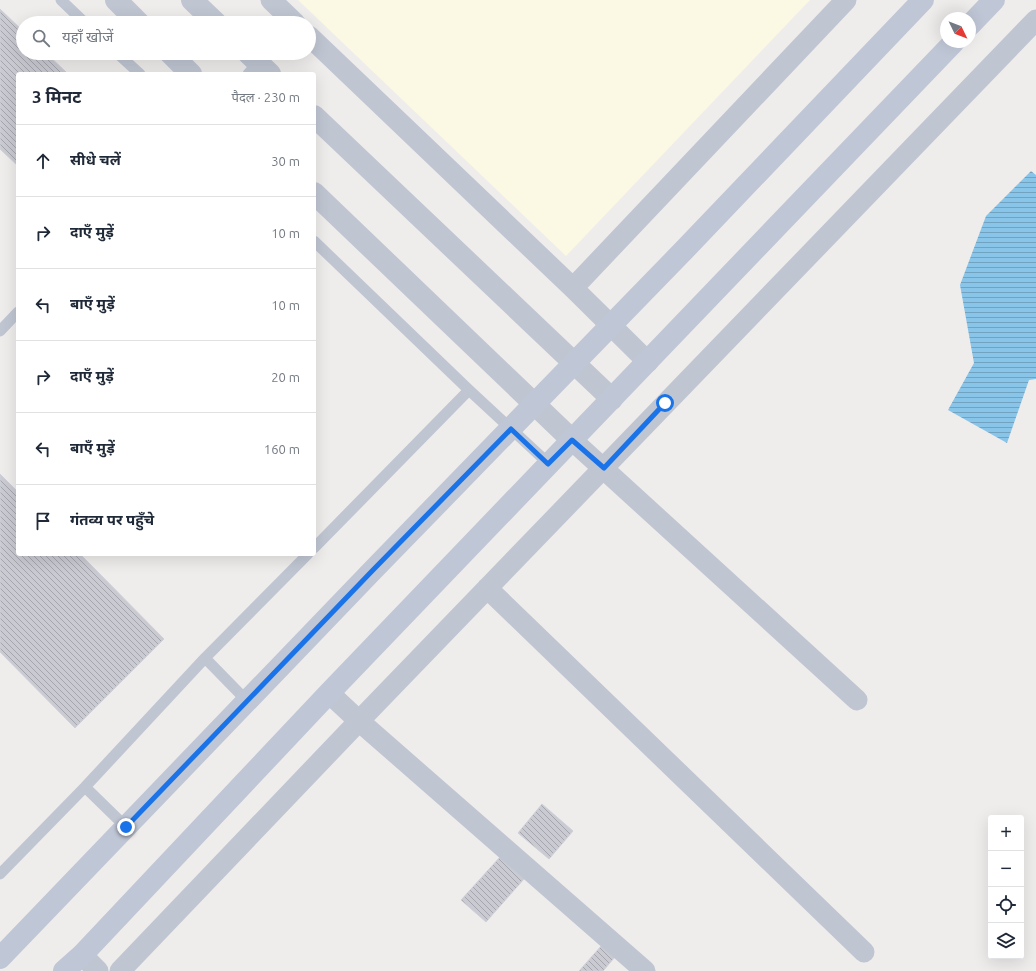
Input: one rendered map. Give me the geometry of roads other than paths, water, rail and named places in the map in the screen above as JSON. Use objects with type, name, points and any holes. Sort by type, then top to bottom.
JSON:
[{"type":"main road","points":[[0,958],[534,404],[612,326],[923,0]]},
{"type":"main road","points":[[976,19],[994,0]]},
{"type":"main road","points":[[64,971],[82,955],[329,693],[948,48]]},
{"type":"street","points":[[116,0],[132,16]]},
{"type":"street","points":[[192,0],[209,16]]},
{"type":"street","points":[[271,0],[288,16]]},
{"type":"street","points":[[573,288],[846,0]]},
{"type":"street","points":[[120,971],[665,403],[1036,20]]},
{"type":"street","points":[[316,43],[573,288],[648,362]]},
{"type":"street","points":[[177,60],[189,72]]},
{"type":"street","points":[[316,118],[612,399]]},
{"type":"street","points":[[316,195],[572,440],[857,700]]},
{"type":"street","points":[[487,588],[864,952]]},
{"type":"street","points":[[329,693],[359,721],[645,971]]},
{"type":"street","points":[[82,955],[98,971]]},
{"type":"lane","points":[[60,0],[77,16]]},
{"type":"lane","points":[[125,60],[138,72]]},
{"type":"lane","points":[[316,243],[548,464]]},
{"type":"lane","points":[[0,331],[16,314]]},
{"type":"lane","points":[[316,546],[470,390]]},
{"type":"lane","points":[[0,874],[85,787],[205,658],[306,556]]},
{"type":"lane","points":[[205,658],[247,701]]},
{"type":"lane","points":[[85,787],[126,827]]},
{"type":"water","points":[[1031,171],[1036,175],[1036,379],[1029,380],[1007,443],[948,410],[974,363],[960,285],[986,216]]}]
